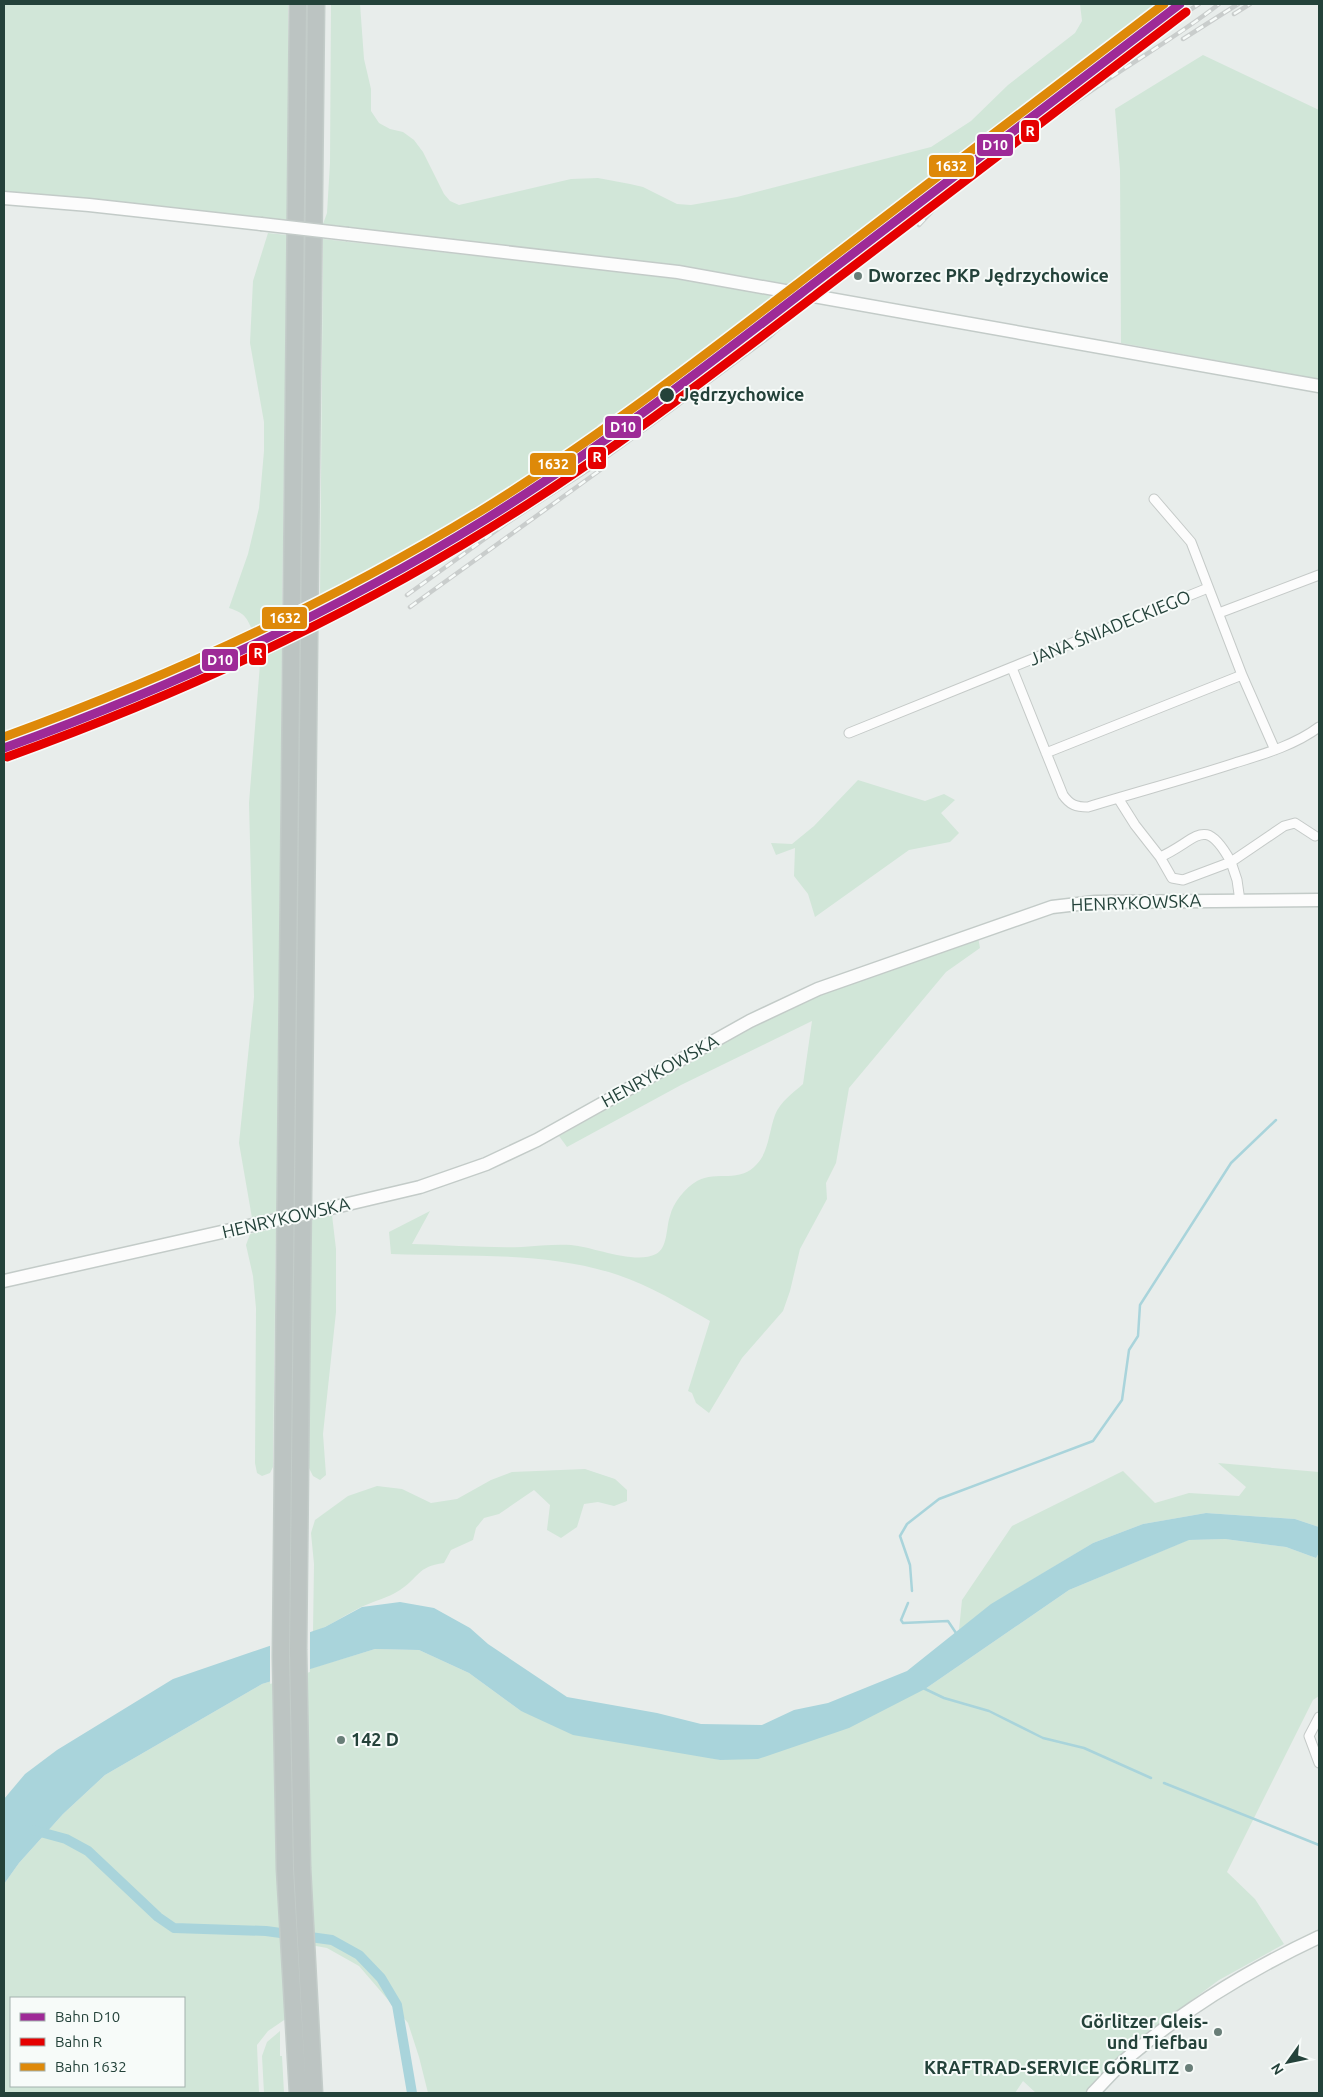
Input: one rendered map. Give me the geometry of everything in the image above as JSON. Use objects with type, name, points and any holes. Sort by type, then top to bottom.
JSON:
[{"type":"highway","points":[[296,4],[298,25],[281,1657],[286,1869],[294,2052],[298,2093]]},
{"type":"highway","points":[[314,2093],[300,1823],[298,1573],[301,1447],[316,4]]},
{"type":"street","points":[[4,198],[89,205],[678,272],[1319,386]]},
{"type":"street","points":[[1154,500],[1191,542],[1242,675],[1274,750]]},
{"type":"street","points":[[1219,613],[1319,575]]},
{"type":"street","name":"JANA ŚNIADECKIEGO","points":[[849,733],[1208,588]]},
{"type":"street","points":[[1012,668],[1063,795],[1072,805],[1088,807],[1167,784],[1274,750],[1309,734],[1319,727]]},
{"type":"street","points":[[1046,753],[1242,675]]},
{"type":"street","points":[[1309,734],[1319,732]]},
{"type":"street","points":[[1118,798],[1135,825],[1160,857],[1168,875],[1177,880],[1199,876],[1231,862],[1284,826],[1295,823],[1315,836]]},
{"type":"street","points":[[1160,857],[1201,834],[1209,834],[1222,845],[1231,862],[1237,880],[1240,901]]},
{"type":"street","name":"HENRYKOWSKA","points":[[4,1281],[420,1187],[486,1164],[537,1140],[750,1021],[818,989],[1052,907],[1095,902],[1319,900]]},
{"type":"street","points":[[1319,1717],[1309,1736],[1319,1763]]},
{"type":"street","points":[[1093,2093],[1129,2056],[1212,1993],[1246,1973],[1319,1937]]},
{"type":"green space","points":[[4,4],[288,4],[288,221],[4,192]]},
{"type":"green space","points":[[305,4],[310,4],[292,1575],[287,1576]]},
{"type":"green space","points":[[331,4],[360,4],[364,59],[371,89],[371,111],[379,123],[390,129],[403,132],[414,140],[423,152],[444,194],[450,201],[459,205],[571,179],[598,178],[643,187],[677,204],[691,205],[737,197],[931,147],[971,121],[1008,85],[1075,33],[1082,21],[1080,4],[1161,4],[796,286],[687,268],[323,224],[327,213],[330,163]]},
{"type":"green space","points":[[1203,55],[1319,110],[1319,379],[1121,343],[1120,170],[1115,109]]},
{"type":"green space","points":[[268,233],[287,235],[282,620],[254,633],[245,617],[229,608],[248,554],[259,508],[264,451],[264,422],[250,343],[253,281]]},
{"type":"green space","points":[[323,239],[650,275],[771,294],[769,302],[715,343],[711,343],[702,352],[610,420],[606,419],[596,429],[549,461],[551,465],[419,548],[320,601]]},
{"type":"green space","points":[[282,643],[277,1212],[252,1218],[239,1143],[254,997],[249,803],[260,664],[269,650]]},
{"type":"green space","points":[[858,780],[925,801],[944,794],[955,800],[941,813],[959,833],[950,842],[909,850],[815,917],[808,894],[794,876],[795,848],[776,855],[771,843],[792,844],[814,826]]},
{"type":"green space","points":[[978,937],[980,948],[946,972],[849,1088],[836,1163],[826,1183],[827,1199],[800,1249],[783,1311],[742,1358],[709,1413],[696,1403],[692,1393],[688,1391],[710,1321],[654,1290],[618,1275],[591,1267],[563,1262],[505,1257],[391,1254],[389,1232],[430,1211],[412,1244],[480,1247],[571,1245],[626,1257],[647,1257],[656,1254],[665,1242],[674,1206],[688,1188],[705,1178],[743,1174],[761,1159],[777,1110],[803,1084],[812,1021],[681,1085],[567,1147],[559,1136],[780,1011],[820,993]]},
{"type":"green space","points":[[332,1215],[336,1249],[336,1312],[323,1434],[326,1475],[320,1480],[313,1476],[308,1466],[311,1220]]},
{"type":"green space","points":[[276,1228],[273,1467],[270,1473],[262,1476],[257,1473],[255,1463],[256,1308],[253,1276],[246,1245],[250,1234]]},
{"type":"green space","points":[[1218,1463],[1319,1472],[1319,1527],[1295,1519],[1206,1513],[1143,1524],[1093,1543],[992,1604],[959,1630],[962,1600],[1012,1526],[1123,1471],[1155,1503],[1189,1493],[1239,1496],[1246,1487]]},
{"type":"green space","points":[[585,1469],[615,1479],[627,1490],[627,1501],[614,1506],[598,1502],[584,1504],[577,1527],[561,1538],[547,1530],[550,1505],[534,1490],[499,1514],[484,1518],[476,1528],[473,1540],[451,1550],[444,1563],[428,1567],[395,1593],[361,1607],[313,1632],[314,1564],[311,1533],[315,1520],[348,1496],[377,1486],[402,1489],[431,1503],[457,1499],[491,1480],[512,1472]]},
{"type":"green space","points":[[1225,1539],[1286,1547],[1316,1558],[1319,1553],[1319,1696],[1313,1700],[1227,1872],[1255,1899],[1284,1944],[1219,1980],[1150,2031],[1086,2093],[1036,2093],[1023,2081],[1015,2093],[428,2093],[408,2023],[359,1966],[327,1948],[305,1944],[299,1672],[375,1649],[419,1650],[469,1673],[521,1711],[720,1760],[925,1689],[1069,1590],[1188,1540]]},
{"type":"green space","points":[[281,1678],[290,2016],[268,2031],[257,2045],[259,2093],[4,2093],[4,1884],[19,1863],[63,1814],[105,1775],[262,1684]]},
{"type":"green space","points":[[280,2031],[280,2056],[282,2056],[284,2093],[264,2093],[262,2056],[267,2042]]},
{"type":"water","points":[[1206,1513],[1295,1519],[1319,1527],[1319,1553],[1316,1558],[1286,1547],[1225,1539],[1189,1540],[1069,1590],[925,1689],[849,1728],[758,1759],[720,1760],[573,1735],[521,1711],[469,1673],[419,1650],[375,1649],[262,1684],[105,1775],[63,1814],[19,1863],[4,1884],[4,1799],[25,1774],[57,1750],[173,1679],[325,1627],[362,1607],[400,1602],[434,1608],[470,1628],[488,1644],[567,1697],[657,1713],[701,1724],[762,1725],[794,1710],[828,1703],[907,1671],[991,1604],[1093,1543],[1143,1524]]},
{"type":"pier","points":[[310,1630],[310,1672],[270,1684],[270,1644]]},
{"type":"waterway","points":[[4,757],[175,690],[237,664],[259,652]]},
{"type":"waterway","points":[[912,1591],[910,1565],[900,1536],[907,1524],[939,1499],[1093,1441],[1122,1400],[1129,1350],[1138,1336],[1140,1305],[1231,1163],[1276,1120]]},
{"type":"waterway","points":[[908,1603],[901,1620],[903,1623],[948,1621],[956,1633]]},
{"type":"waterway","points":[[923,1688],[944,1698],[989,1711],[1043,1738],[1084,1748],[1151,1778]]},
{"type":"waterway","points":[[1164,1783],[1319,1845]]},
{"type":"waterway","points":[[33,1830],[66,1839],[88,1851],[158,1917],[174,1928],[266,1931],[332,1940],[359,1955],[381,1978],[397,2005],[412,2093]]},
{"type":"railway","points":[[1091,81],[1150,36],[1199,4]]},
{"type":"railway","points":[[1059,114],[1078,99],[1200,19],[1219,4]]},
{"type":"railway","points":[[1183,39],[1238,4]]},
{"type":"railway","points":[[1234,14],[1250,4]]},
{"type":"railway","points":[[407,595],[508,522],[591,468],[769,337],[841,273],[1062,103]]},
{"type":"railway","points":[[972,163],[988,152]]},
{"type":"railway","points":[[919,225],[936,207]]},
{"type":"railway","points":[[410,607],[603,468]]},
{"type":"rail line","name":"1632","points":[[4,737],[66,714],[187,664],[306,608],[422,546],[521,486],[682,372],[1164,4]]},
{"type":"rail line","name":"D10","points":[[4,748],[67,725],[190,674],[311,617],[429,553],[529,492],[613,434],[736,343],[1180,4]]},
{"type":"rail line","name":"R","points":[[7,757],[132,709],[255,655],[374,595],[490,528],[615,445],[697,386],[1186,12]]},
{"type":"place","name":"Dworzec PKP Jędrzychowice","points":[[858,276]]},
{"type":"place","name":"Jędrzychowice","points":[[667,395]]},
{"type":"place","name":"142 D","points":[[341,1740]]},
{"type":"place","name":"Görlitzer Gleis- und Tiefbau","points":[[1218,2032]]},
{"type":"place","name":"KRAFTRAD-SERVICE GÖRLITZ","points":[[1189,2068]]}]
